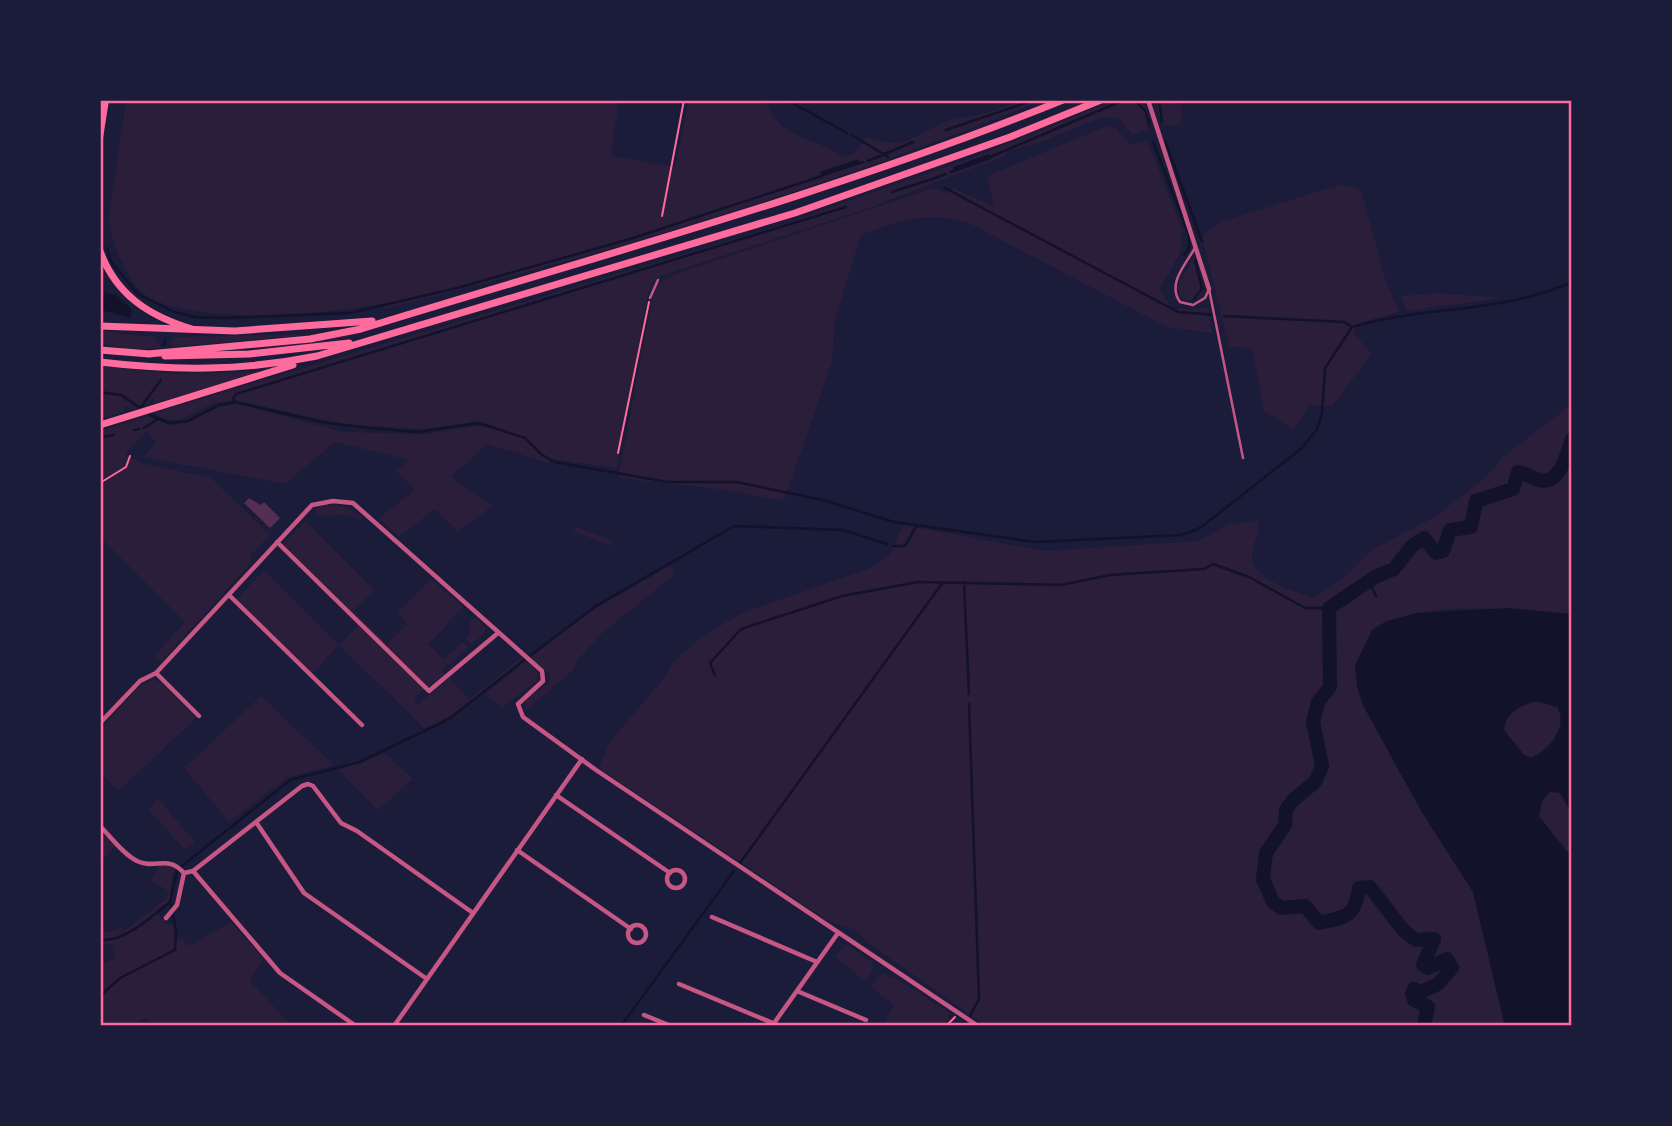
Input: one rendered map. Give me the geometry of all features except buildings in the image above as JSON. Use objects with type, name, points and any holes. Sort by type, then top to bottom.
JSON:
[{"type":"main road","points":[[100,138],[106,100]]},
{"type":"main road","points":[[148,354],[310,339],[361,329],[789,201],[903,162],[1063,100]]},
{"type":"main road","points":[[100,425],[317,356],[832,201],[1019,134],[1101,100]]},
{"type":"main road","points":[[100,251],[116,282],[144,310],[199,331]]},
{"type":"main road","points":[[100,326],[199,331],[331,326],[400,317]]},
{"type":"main road","points":[[100,350],[148,354],[249,354],[377,338]]},
{"type":"main road","points":[[100,362],[204,371],[258,367],[317,356]]},
{"type":"street","points":[[1148,100],[1209,289]]},
{"type":"street","points":[[100,723],[140,681],[156,673],[312,505],[343,501],[363,509],[542,671],[545,677],[521,700],[519,710],[582,759],[978,1026]]},
{"type":"street","points":[[277,542],[429,691],[498,633]]},
{"type":"street","points":[[229,595],[362,725]]},
{"type":"street","points":[[156,673],[199,716]]},
{"type":"street","points":[[394,1026],[582,759]]},
{"type":"street","points":[[100,826],[133,859],[141,863],[170,863],[181,870],[193,871],[308,784],[346,827],[357,831],[473,913]]},
{"type":"street","points":[[556,795],[670,873]]},
{"type":"street","points":[[256,822],[304,893],[428,979]]},
{"type":"street","points":[[517,850],[631,929]]},
{"type":"street","points":[[166,918],[169,912],[175,910],[181,870]]},
{"type":"street","points":[[193,871],[280,972],[356,1026]]},
{"type":"street","points":[[712,917],[817,961]]},
{"type":"street","points":[[679,984],[775,1025],[838,933]]},
{"type":"street","points":[[797,991],[866,1020]]},
{"type":"street","points":[[645,1015],[671,1026]]},
{"type":"lane","points":[[1197,245],[1175,282],[1175,294],[1180,302],[1193,306],[1205,298],[1209,289]]},
{"type":"lane","points":[[650,298],[658,280]]},
{"type":"lane","points":[[1209,289],[1243,458]]},
{"type":"path","points":[[662,216],[684,100]]},
{"type":"path","points":[[618,453],[650,298]]},
{"type":"path","points":[[100,483],[126,467],[130,456]]},
{"type":"path","points":[[946,1026],[958,1014]]},
{"type":"shaded area","points":[[126,100],[619,100],[611,156],[675,167],[689,100],[765,100],[771,113],[788,130],[844,157],[855,153],[867,137],[892,143],[901,142],[948,121],[1019,103],[1043,100],[963,132],[800,190],[469,288],[385,309],[383,303],[297,314],[228,315],[169,305],[147,296],[134,283],[122,262],[110,230],[109,217]]},
{"type":"shaded area","points":[[1116,100],[1143,100],[1149,115],[1148,129],[1132,135],[1119,119],[1104,117],[1038,143],[1011,150],[1003,157],[868,208],[658,277],[651,284],[647,299],[617,468],[552,459],[548,463],[487,444],[451,477],[493,506],[458,531],[435,509],[399,537],[379,518],[415,490],[396,471],[409,460],[335,442],[285,484],[143,457],[156,443],[147,431],[125,454],[141,463],[211,478],[270,535],[250,556],[252,562],[161,662],[153,657],[185,622],[100,537],[100,431],[148,416],[170,425],[186,424],[218,407],[238,404],[344,432],[426,434],[472,426],[487,427],[488,424],[478,421],[426,429],[347,425],[234,400],[212,404],[180,420],[164,419],[154,413],[783,224],[974,157]]},
{"type":"shaded area","points":[[1155,100],[1179,100],[1183,118],[1180,125],[1162,126]]},
{"type":"shaded area","points":[[1109,125],[1116,128],[1130,145],[1147,141],[1183,231],[1180,253],[1160,289],[1173,313],[1179,308],[1192,310],[1208,307],[1212,333],[1167,327],[967,222],[925,218],[888,225],[861,235],[835,320],[832,362],[784,501],[718,489],[618,478],[652,299],[658,284],[670,276],[934,188],[945,193],[954,189],[994,206],[987,176]]},
{"type":"shaded area","points":[[989,154],[991,159],[955,172],[953,167]]},
{"type":"shaded area","points":[[858,159],[860,164],[822,177],[820,172]]},
{"type":"shaded area","points":[[1342,184],[1361,190],[1386,281],[1399,312],[1362,322],[1353,332],[1372,354],[1332,406],[1309,405],[1294,430],[1264,411],[1252,348],[1229,347],[1202,237],[1206,231],[1224,221]]},
{"type":"shaded area","points":[[1195,256],[1204,290],[1200,298],[1187,301],[1181,297],[1177,287]]},
{"type":"shaded area","points":[[104,292],[116,295],[132,310],[130,318],[102,310]]},
{"type":"shaded area","points":[[1439,293],[1501,298],[1407,311],[1401,296]]},
{"type":"shaded area","points":[[100,331],[155,337],[161,348],[131,349],[100,344]]},
{"type":"shaded area","points":[[366,333],[316,344],[178,353],[305,342]]},
{"type":"shaded area","points":[[321,334],[170,347],[173,337]]},
{"type":"shaded area","points":[[100,366],[177,374],[260,372],[156,403],[152,398],[149,404],[133,409],[124,406],[125,411],[100,419]]},
{"type":"shaded area","points":[[1572,404],[1572,614],[1475,608],[1427,611],[1404,616],[1381,624],[1357,686],[1363,705],[1420,809],[1473,892],[1505,1026],[986,1026],[867,942],[856,930],[830,922],[599,768],[609,743],[663,679],[673,662],[700,638],[742,613],[873,567],[890,554],[903,525],[1044,551],[1198,541],[1229,524],[1259,521],[1252,553],[1257,570],[1274,583],[1314,598],[1343,578],[1371,550],[1433,518],[1485,478],[1503,457]]},
{"type":"shaded area","points":[[325,505],[343,506],[363,517],[361,520],[347,515],[317,516],[315,509]]},
{"type":"shaded area","points":[[305,521],[374,590],[354,611],[387,644],[407,624],[397,613],[432,580],[464,607],[428,644],[443,659],[463,642],[468,648],[442,670],[445,674],[414,698],[418,704],[450,678],[469,699],[521,658],[523,660],[453,715],[425,729],[339,645],[358,626],[279,548]]},
{"type":"shaded area","points":[[577,527],[614,541],[611,546],[573,531]]},
{"type":"shaded area","points":[[670,566],[674,575],[600,635],[578,660],[573,670],[525,711],[526,700],[549,683],[551,675],[530,657],[588,613]]},
{"type":"shaded area","points":[[264,570],[339,645],[313,673],[237,599]]},
{"type":"shaded area","points":[[1508,608],[1572,614],[1572,814],[1560,793],[1550,792],[1542,801],[1539,816],[1572,858],[1572,1026],[1505,1026],[1473,892],[1420,809],[1363,705],[1355,666],[1372,630],[1387,621],[1417,613]],"holes":[[[1536,701],[1557,707],[1561,722],[1555,737],[1538,755],[1531,758],[1524,755],[1504,730],[1507,719],[1520,708]]]},
{"type":"shaded area","points":[[475,617],[485,627],[485,632],[472,645],[466,640],[470,622]]},
{"type":"shaded area","points":[[526,661],[538,672],[537,681],[502,707],[485,694]]},
{"type":"shaded area","points":[[152,679],[161,682],[196,718],[119,791],[100,773],[100,729],[138,688]]},
{"type":"shaded area","points":[[261,696],[334,765],[287,778],[229,822],[184,768]]},
{"type":"shaded area","points":[[1536,701],[1558,707],[1561,722],[1551,744],[1531,758],[1524,755],[1504,730],[1511,714]]},
{"type":"shaded area","points":[[385,753],[413,779],[378,810],[337,770]]},
{"type":"shaded area","points":[[1550,792],[1560,792],[1572,814],[1572,858],[1539,818],[1542,801]]},
{"type":"shaded area","points":[[158,798],[195,842],[185,850],[149,810]]},
{"type":"shaded area","points":[[100,830],[115,846],[102,860],[100,858]]},
{"type":"shaded area","points":[[159,866],[176,869],[172,877],[170,901],[155,912],[167,924],[173,925],[175,939],[181,938],[189,946],[231,922],[263,958],[250,981],[292,1026],[154,1026],[146,1017],[135,1026],[100,1026],[100,964],[116,958],[112,944],[100,944],[100,932],[110,932],[120,927],[124,931],[167,898],[168,891],[151,880]]},
{"type":"shaded area","points":[[846,944],[872,962],[874,969],[865,982],[835,956]]},
{"type":"shaded area","points":[[883,973],[891,978],[893,976],[948,1012],[949,1019],[941,1026],[883,1026],[894,1005],[870,987]]},
{"type":"waterway","points":[[787,100],[847,133]]},
{"type":"waterway","points":[[946,130],[1034,100]]},
{"type":"waterway","points":[[990,157],[1124,100]]},
{"type":"waterway","points":[[1135,100],[1146,112],[1149,125]]},
{"type":"waterway","points":[[1159,100],[1162,122]]},
{"type":"waterway","points":[[852,135],[888,157]]},
{"type":"waterway","points":[[1165,141],[1202,241]]},
{"type":"waterway","points":[[868,161],[913,142]]},
{"type":"waterway","points":[[1153,142],[1189,235],[1189,248],[1184,255]]},
{"type":"waterway","points":[[930,180],[946,174]]},
{"type":"waterway","points":[[107,248],[111,262],[138,294],[174,312],[195,317],[225,318],[350,313],[457,288],[630,239],[822,176]]},
{"type":"waterway","points":[[892,192],[929,180]]},
{"type":"waterway","points":[[945,188],[1178,312],[1215,315]]},
{"type":"waterway","points":[[235,402],[233,398],[236,394],[846,207]]},
{"type":"waterway","points":[[1194,299],[1202,289],[1195,260]]},
{"type":"waterway","points":[[100,392],[121,395],[152,416],[169,423],[188,421],[219,405],[235,402],[322,422],[369,428],[418,432],[479,423],[525,438],[542,455],[555,462],[667,482],[736,482],[823,500],[894,522],[1035,542],[1181,535],[1200,528],[1302,448],[1317,429],[1322,413],[1325,368],[1352,327],[1407,315],[1519,299],[1572,282]]},
{"type":"waterway","points":[[1224,316],[1344,322],[1352,327]]},
{"type":"waterway","points":[[164,345],[165,340]]},
{"type":"waterway","points":[[141,407],[161,380]]},
{"type":"waterway","points":[[144,428],[158,419]]},
{"type":"waterway","points":[[134,430],[139,429]]},
{"type":"waterway","points":[[100,438],[113,435]]},
{"type":"waterway","points":[[1424,1026],[1428,1007],[1414,1000],[1414,989],[1421,992],[1438,984],[1452,968],[1447,959],[1428,968],[1423,965],[1434,939],[1416,940],[1403,930],[1370,887],[1359,888],[1351,911],[1336,919],[1319,923],[1305,906],[1281,908],[1273,902],[1263,879],[1266,853],[1285,825],[1286,810],[1293,800],[1315,782],[1322,766],[1313,722],[1318,702],[1330,687],[1329,608],[1375,577],[1394,569],[1412,546],[1424,538],[1436,553],[1443,551],[1450,530],[1471,527],[1476,501],[1513,489],[1518,472],[1539,480],[1552,478],[1562,466],[1572,439]]},
{"type":"waterway","points":[[893,546],[905,546],[917,525]]},
{"type":"waterway","points":[[530,656],[596,606],[734,526],[843,530],[887,544]]},
{"type":"waterway","points":[[715,675],[710,663],[741,629],[842,596],[918,582],[1061,585],[1110,575],[1204,569],[1213,564],[1249,577],[1305,608],[1329,608]]},
{"type":"waterway","points":[[1369,581],[1376,596]]},
{"type":"waterway","points":[[740,863],[943,582]]},
{"type":"waterway","points":[[964,582],[969,694]]},
{"type":"waterway","points":[[230,828],[290,780],[360,762],[449,719],[524,660]]},
{"type":"waterway","points":[[969,704],[979,999],[970,1016]]},
{"type":"waterway","points":[[100,940],[110,940],[128,933],[170,902],[177,870],[227,830]]},
{"type":"waterway","points":[[621,1026],[734,871]]},
{"type":"waterway","points":[[100,996],[120,978],[175,950],[176,932],[171,903]]},
{"type":"waterway","points":[[960,1026],[964,1022]]}]
